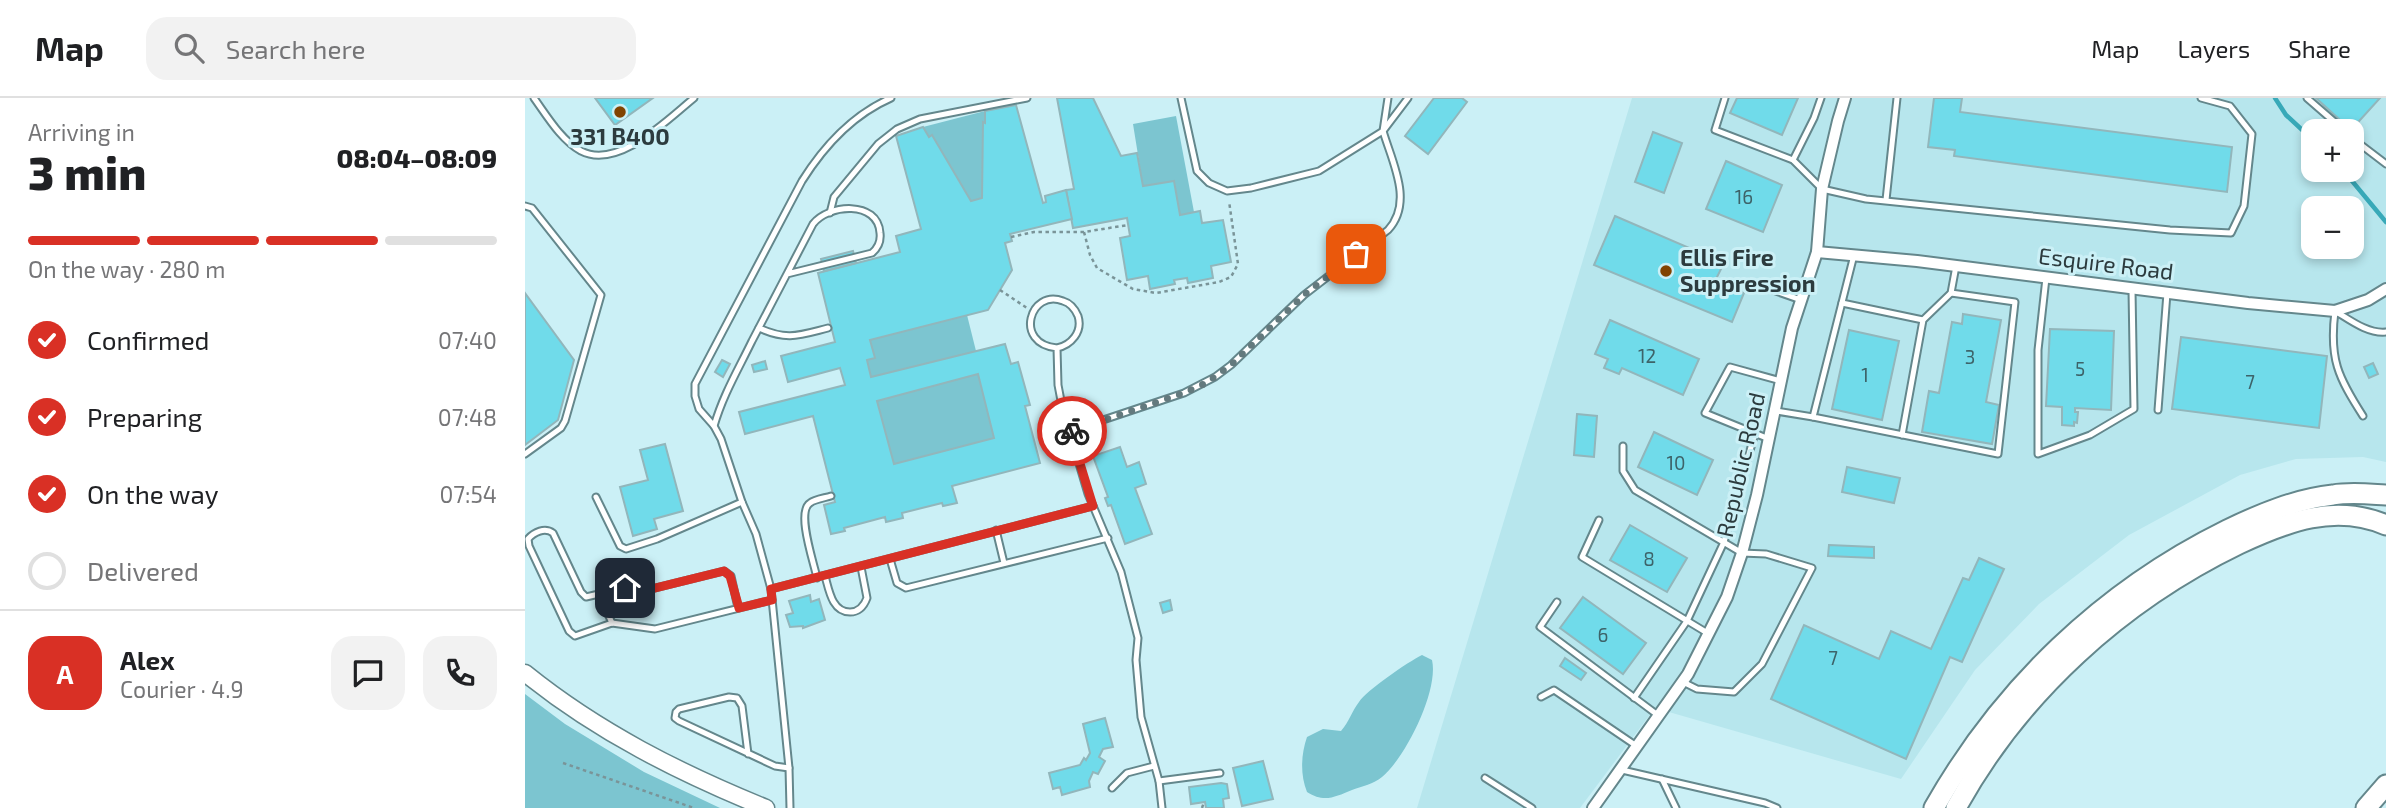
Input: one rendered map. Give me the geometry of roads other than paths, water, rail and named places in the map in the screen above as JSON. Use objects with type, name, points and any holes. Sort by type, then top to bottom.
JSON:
[{"type":"highway","points":[[1934,808],[1978,738],[2041,664],[2081,626],[2138,582],[2209,540],[2270,511],[2334,494],[2386,495]]},
{"type":"highway","points":[[1956,808],[1989,755],[2025,709],[2076,655],[2115,621],[2159,589],[2223,552],[2301,519],[2319,515],[2342,515],[2367,518],[2386,525]]},
{"type":"highway","points":[[2366,808],[2386,785]]},
{"type":"main road","points":[[525,673],[580,713],[653,758],[766,808]]},
{"type":"street","name":"Republic Road","points":[[1593,808],[1683,682],[1727,597],[1742,553],[1776,411],[1792,328],[1817,252],[1822,189],[1837,121],[1845,98]]},
{"type":"street","name":"Esquire Road","points":[[1817,252],[2336,311],[2368,300],[2386,289]]},
{"type":"lane","points":[[534,98],[557,130],[574,146],[600,156],[618,152],[637,143],[694,98]]},
{"type":"lane","points":[[790,808],[789,768],[771,589],[722,439],[701,413],[696,403],[695,390],[698,375],[816,159],[839,132],[865,112],[891,98]]},
{"type":"lane","points":[[830,213],[834,197],[878,144],[897,129],[920,119],[1027,98]]},
{"type":"lane","points":[[1181,98],[1197,171],[1209,183],[1230,191],[1319,171],[1383,131],[1408,98]]},
{"type":"lane","points":[[1070,431],[1184,393],[1215,377],[1237,360],[1304,295],[1388,230],[1398,216],[1401,199],[1399,183],[1383,131],[1388,98]]},
{"type":"lane","points":[[1725,98],[1715,130],[1793,160],[1822,189],[1886,200],[2144,228],[2231,233],[2244,206],[2252,134],[2230,106],[2201,98]]},
{"type":"lane","points":[[1793,160],[1821,98]]},
{"type":"lane","points":[[1886,200],[1897,98]]},
{"type":"lane","points":[[2307,98],[2331,119]]},
{"type":"lane","points":[[2364,147],[2386,164]]},
{"type":"lane","points":[[525,206],[532,208],[601,295],[565,421],[561,428],[525,454]]},
{"type":"lane","points":[[714,426],[723,396],[787,274],[815,222],[820,216],[855,209],[871,213],[877,219],[880,231],[877,249],[868,254],[787,274]]},
{"type":"lane","points":[[1813,417],[1854,255]]},
{"type":"lane","points":[[1902,435],[1923,320],[1951,293],[1956,266]]},
{"type":"lane","points":[[2046,278],[2038,350],[2038,454],[2090,435],[2134,409],[2132,289]]},
{"type":"lane","points":[[1750,282],[1801,300]]},
{"type":"lane","points":[[1776,411],[1998,454],[2015,302],[1951,293]]},
{"type":"lane","points":[[2158,410],[2167,293]]},
{"type":"lane","points":[[1054,299],[1067,302],[1078,316],[1078,330],[1068,344],[1056,348],[1040,344],[1034,336],[1030,321],[1033,311],[1041,303],[1054,299]]},
{"type":"lane","points":[[1842,303],[1923,320]]},
{"type":"lane","points":[[2363,416],[2342,384],[2337,369],[2332,334],[2336,311],[2360,326],[2383,333],[2386,339]]},
{"type":"lane","points":[[759,328],[787,337],[828,328]]},
{"type":"lane","points":[[1056,348],[1059,392],[1070,431],[1093,506],[1121,572],[1138,638],[1138,695],[1145,735],[1159,781],[1162,808]]},
{"type":"lane","points":[[1769,439],[1705,413],[1730,367],[1782,382]]},
{"type":"lane","points":[[1634,698],[1687,621],[1724,542],[1755,433]]},
{"type":"lane","points":[[1623,446],[1623,471],[1635,490],[1742,553],[1766,554],[1812,568],[1762,664],[1734,692],[1697,689],[1683,682]]},
{"type":"lane","points":[[831,496],[810,503],[804,509],[804,522],[821,577],[836,607],[844,611],[854,611],[863,606],[867,598],[861,567]]},
{"type":"lane","points":[[596,497],[620,546],[626,549],[657,539],[742,502]]},
{"type":"lane","points":[[771,589],[1093,506]]},
{"type":"lane","points":[[1599,520],[1582,557],[1709,634]]},
{"type":"lane","points":[[739,608],[730,576],[722,571],[643,591],[625,588],[588,597],[582,593],[550,531],[542,530],[530,537],[529,546],[570,633],[579,636],[612,624],[655,629],[772,600]]},
{"type":"lane","points":[[996,530],[1004,563]]},
{"type":"lane","points":[[890,558],[897,583],[906,588],[1108,538]]},
{"type":"lane","points":[[599,594],[612,624]]},
{"type":"lane","points":[[1557,602],[1540,627],[1659,716]]},
{"type":"lane","points":[[1541,697],[1554,690],[1638,747]]},
{"type":"lane","points":[[748,754],[742,706],[737,698],[729,697],[675,712],[679,721],[748,754],[775,766],[789,768]]},
{"type":"lane","points":[[1112,788],[1127,773],[1154,766]]},
{"type":"lane","points":[[1622,770],[1777,808]]},
{"type":"lane","points":[[1159,781],[1220,773]]},
{"type":"lane","points":[[1485,778],[1532,808]]},
{"type":"lane","points":[[1662,779],[1676,808]]},
{"type":"waterway","points":[[2275,98],[2286,115],[2301,129]]},
{"type":"waterway","points":[[2353,182],[2386,222]]},
{"type":"place","name":"331 B400","points":[[620,112]]},
{"type":"place","name":"Ellis Fire Suppression","points":[[1666,271]]}]
